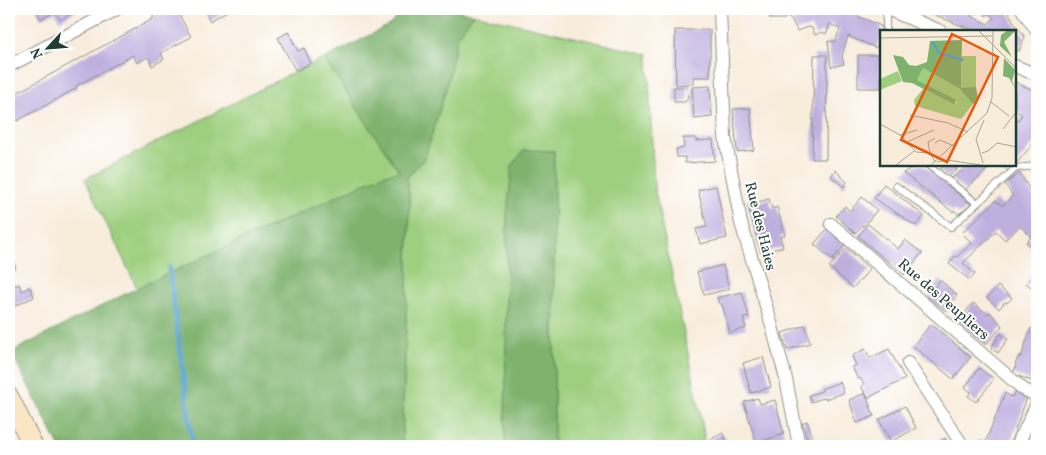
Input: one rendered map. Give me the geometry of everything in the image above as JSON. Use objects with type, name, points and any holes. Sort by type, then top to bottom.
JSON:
[{"type":"street","points":[[9,66],[117,9]]},
{"type":"street","name":"Rue des Haies","points":[[720,9],[725,137],[741,223],[784,370],[800,446]]},
{"type":"street","points":[[887,9],[938,30]]},
{"type":"street","points":[[1022,9],[1037,31]]},
{"type":"street","points":[[1016,66],[1037,75]]},
{"type":"street","name":"Rue des Peupliers","points":[[831,224],[1023,389],[1037,396]]},
{"type":"street","points":[[908,363],[963,446]]},
{"type":"street","points":[[9,397],[33,446]]},
{"type":"street","points":[[1017,446],[1037,404]]},
{"type":"lane","points":[[886,30],[887,9]]},
{"type":"lane","points":[[896,186],[951,227],[1016,168],[1037,166]]},
{"type":"lane","points":[[933,169],[977,203]]},
{"type":"green space","points":[[406,9],[452,9],[474,14],[458,35],[446,89],[425,157],[407,178],[410,203],[402,446],[59,446],[11,352],[137,288],[383,175],[399,171],[324,59],[389,25]]},
{"type":"green space","points":[[474,14],[648,54],[654,186],[701,417],[704,434],[703,446],[554,446],[554,151],[524,150],[507,214],[505,446],[402,446],[410,203],[407,178],[425,157],[446,89],[458,35]]},
{"type":"green space","points":[[324,59],[399,171],[383,175],[137,288],[85,179],[296,71]]},
{"type":"green space","points":[[524,150],[554,151],[554,446],[505,446],[507,214],[512,166]]},
{"type":"building","points":[[36,9],[76,9],[77,11],[60,20],[55,12],[41,19]]},
{"type":"building","points":[[176,9],[191,37],[161,53],[164,59],[152,66],[148,57],[137,63],[133,55],[17,121],[16,119],[9,122],[9,97],[153,19],[153,16],[157,14],[159,16],[165,10],[167,12]]},
{"type":"building","points":[[204,9],[225,9],[227,11],[210,21]]},
{"type":"building","points":[[769,9],[841,9],[881,26],[880,40],[876,48],[848,36],[842,56],[844,64],[831,67],[828,41],[835,42],[840,29],[830,24],[826,34],[822,32],[815,35],[812,28],[809,27],[797,31],[792,20],[785,16],[785,19],[770,19]]},
{"type":"building","points":[[930,9],[967,9],[971,16],[988,24],[994,18],[989,14],[986,16],[984,11],[975,14],[974,9],[1007,9],[1014,23],[1025,37],[1019,51],[1016,50],[1016,30],[972,30],[929,12]]},
{"type":"building","points":[[675,30],[710,30],[710,77],[693,77],[693,84],[676,85]]},
{"type":"building","points":[[288,32],[298,51],[304,48],[311,63],[296,71],[278,38]]},
{"type":"building","points":[[814,55],[827,55],[826,159],[812,159]]},
{"type":"building","points":[[858,55],[880,55],[880,88],[858,88]]},
{"type":"building","points":[[1016,82],[1037,92],[1037,139],[1016,164],[1016,123],[1022,115],[1016,111]]},
{"type":"building","points":[[710,86],[712,117],[694,119],[692,87]]},
{"type":"building","points":[[674,87],[687,87],[688,98],[685,102],[674,102]]},
{"type":"building","points":[[750,108],[754,150],[737,152],[733,109]]},
{"type":"building","points":[[683,138],[696,138],[696,141],[713,140],[715,161],[685,163],[685,157],[677,157],[676,149],[684,148]]},
{"type":"building","points":[[915,166],[923,166],[971,204],[958,214],[954,210],[953,212],[903,173]]},
{"type":"building","points":[[944,166],[957,166],[955,168],[957,170],[947,177],[939,170]]},
{"type":"building","points":[[968,166],[990,167],[965,190],[951,179]]},
{"type":"building","points":[[1003,166],[1014,166],[1009,172]]},
{"type":"building","points":[[835,170],[847,182],[844,187],[831,176]]},
{"type":"building","points":[[1020,173],[1037,203],[1037,250],[1035,246],[1033,249],[1026,242],[1031,237],[1020,226],[1005,240],[996,231],[963,263],[975,274],[970,280],[949,264],[955,256],[957,257],[972,243],[962,233],[996,200],[1002,206],[1013,196],[1005,184]]},
{"type":"building","points":[[884,184],[924,216],[916,226],[874,198]]},
{"type":"building","points":[[716,186],[727,238],[700,244],[696,229],[707,227],[698,190]]},
{"type":"building","points":[[862,197],[877,210],[864,226],[855,233],[836,216],[845,206],[850,211]]},
{"type":"building","points":[[769,199],[772,209],[777,207],[785,235],[780,237],[783,247],[761,253],[748,205]]},
{"type":"building","points":[[868,224],[898,249],[905,240],[922,253],[904,275],[858,236]]},
{"type":"building","points":[[828,228],[846,244],[832,260],[814,244]]},
{"type":"building","points":[[846,248],[870,269],[853,288],[829,267]]},
{"type":"building","points":[[9,249],[16,268],[9,271]]},
{"type":"building","points":[[723,265],[729,289],[704,295],[697,272]]},
{"type":"building","points":[[9,272],[15,286],[19,284],[22,291],[30,287],[34,297],[9,309]]},
{"type":"building","points":[[1035,272],[1037,274],[1037,282],[1032,288],[1026,283]]},
{"type":"building","points":[[940,280],[957,295],[946,311],[928,297]]},
{"type":"building","points":[[998,286],[1012,298],[999,309],[987,298]]},
{"type":"building","points":[[742,292],[749,317],[743,318],[746,328],[730,333],[722,304],[719,304],[717,298]]},
{"type":"building","points":[[973,303],[988,314],[990,312],[1002,326],[986,345],[958,321]]},
{"type":"building","points":[[1037,323],[1037,376],[1035,382],[1013,374],[1015,364],[1019,356],[1021,357],[1031,328],[1034,331]]},
{"type":"building","points":[[931,324],[971,357],[953,379],[913,346]]},
{"type":"building","points":[[805,325],[810,343],[787,350],[782,333]]},
{"type":"building","points":[[1000,334],[1008,339],[998,353],[991,348]]},
{"type":"building","points":[[865,349],[870,358],[889,349],[905,379],[868,398],[861,386],[864,384],[860,378],[858,379],[852,367],[856,365],[852,356]]},
{"type":"building","points":[[763,357],[771,387],[751,393],[743,363]]},
{"type":"building","points":[[979,368],[994,379],[976,402],[968,396],[971,392],[965,387]]},
{"type":"building","points":[[840,382],[844,393],[811,402],[809,395]]},
{"type":"building","points":[[1017,390],[1027,398],[1009,446],[977,446],[980,440],[985,443],[1005,393],[1012,397]]},
{"type":"building","points":[[865,393],[874,416],[857,423],[849,400]]},
{"type":"building","points":[[758,398],[760,404],[775,400],[784,434],[756,443],[744,402]]},
{"type":"building","points":[[905,406],[916,428],[891,442],[879,420]]},
{"type":"building","points":[[807,421],[814,440],[808,442],[802,423]]},
{"type":"building","points":[[723,433],[729,446],[707,446],[705,442]]},
{"type":"building","points":[[945,438],[949,446],[930,446]]},
{"type":"waterway","points":[[169,268],[193,446]]}]
